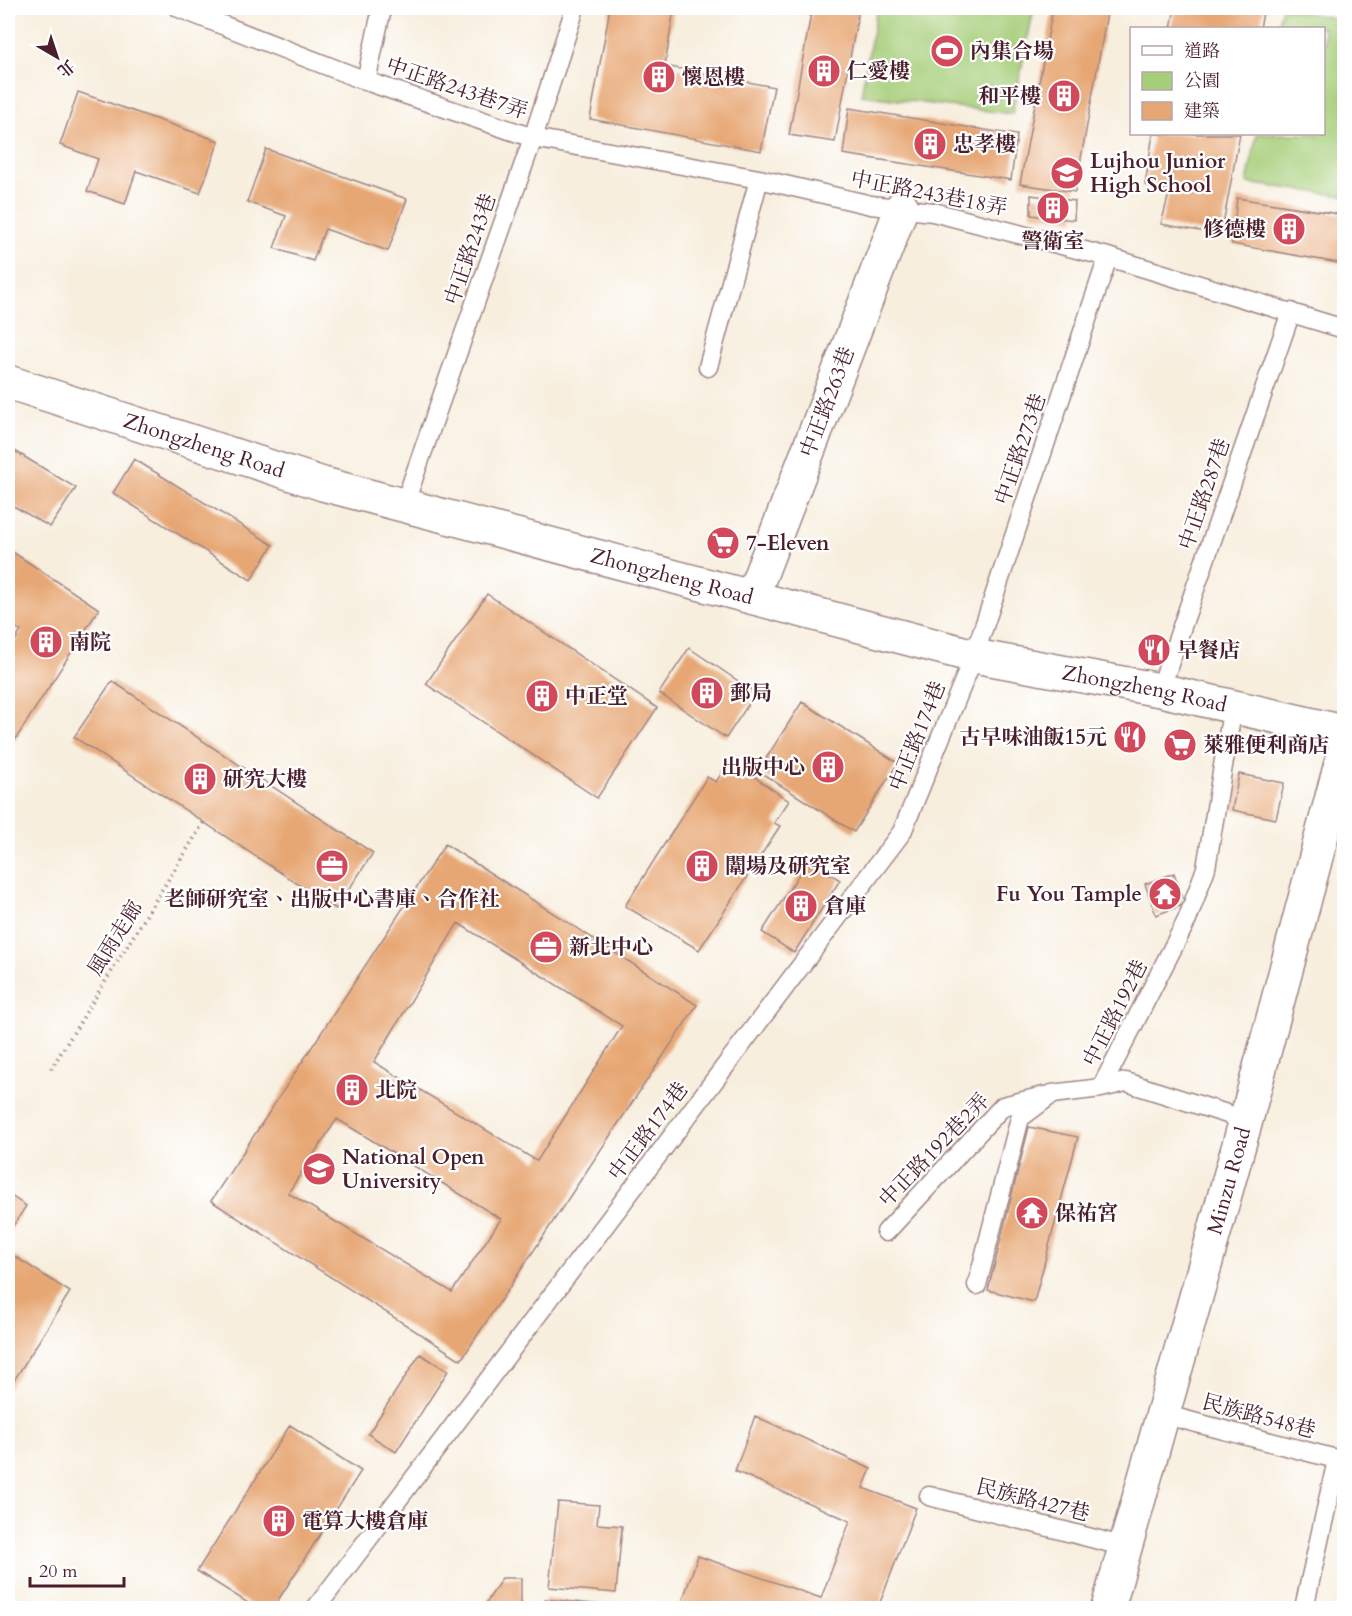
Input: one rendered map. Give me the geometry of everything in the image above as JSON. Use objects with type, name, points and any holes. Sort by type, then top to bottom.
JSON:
[{"type":"street","name":"中正路263巷","points":[[752,597],[902,207]]},
{"type":"street","name":"Zhongzheng Road","points":[[8,381],[323,484],[974,656],[1160,690],[1344,732]]},
{"type":"street","name":"Minzu Road","points":[[1108,1608],[1246,1120],[1344,752]]},
{"type":"lane","name":"中正路243巷7弄","points":[[179,8],[366,81],[533,138]]},
{"type":"lane","name":"中正路243巷7弄","points":[[366,81],[382,8]]},
{"type":"lane","name":"中正路243巷","points":[[404,505],[533,138],[574,8]]},
{"type":"lane","name":"中正路243巷18弄","points":[[533,138],[759,179],[871,205],[933,212],[1108,257],[1344,328]]},
{"type":"lane","points":[[708,367],[759,179]]},
{"type":"lane","name":"中正路273巷","points":[[974,656],[1108,257]]},
{"type":"lane","name":"中正路287巷","points":[[1160,690],[1291,312]]},
{"type":"lane","name":"中正路174巷","points":[[316,1608],[902,832],[974,656]]},
{"type":"lane","name":"中正路192巷","points":[[977,1284],[1020,1118],[1052,1094],[1101,1088],[1187,920],[1206,868],[1233,706]]},
{"type":"lane","points":[[1101,1088],[1126,1082],[1246,1120]]},
{"type":"lane","name":"中正路192巷2弄","points":[[886,1232],[1003,1106],[1052,1094]]},
{"type":"lane","name":"民族路548巷","points":[[1162,1414],[1341,1460]]},
{"type":"lane","points":[[1304,1608],[1341,1460]]},
{"type":"lane","name":"民族路427巷","points":[[929,1496],[1126,1547]]},
{"type":"path","name":"風雨走廊","points":[[51,1069],[204,822]]},
{"type":"green space","name":"內集合場","points":[[877,8],[1034,8],[1012,114],[861,95]]},
{"type":"green space","points":[[1282,8],[1344,20],[1344,196],[1247,183],[1257,135],[1325,135],[1325,27],[1277,27]]},
{"type":"building","name":"懷恩樓","points":[[610,8],[674,8],[665,66],[774,87],[761,151],[590,119]]},
{"type":"building","name":"仁愛樓","points":[[812,8],[859,8],[835,142],[789,135]]},
{"type":"building","name":"和平樓","points":[[1053,8],[1108,8],[1075,192],[1020,184]]},
{"type":"building","points":[[1175,8],[1264,8],[1260,27],[1171,27]]},
{"type":"building","points":[[78,92],[219,141],[200,193],[136,171],[125,204],[87,191],[98,159],[60,145]]},
{"type":"building","name":"忠孝樓","points":[[849,108],[1017,135],[1011,180],[843,154]]},
{"type":"building","points":[[1153,135],[1240,135],[1221,235],[1161,224],[1170,190],[1145,185]]},
{"type":"building","points":[[266,149],[407,199],[388,251],[325,229],[313,261],[274,248],[286,216],[247,202]]},
{"type":"building","name":"警衛室","points":[[1031,195],[1075,201],[1074,220],[1031,215]]},
{"type":"building","name":"修德樓","points":[[1237,198],[1344,215],[1344,264],[1232,244]]},
{"type":"building","points":[[8,447],[76,488],[50,527],[8,503]]},
{"type":"building","points":[[134,459],[273,545],[251,580],[113,493]]},
{"type":"building","name":"南院","points":[[8,549],[99,609],[8,751],[8,652],[21,631],[8,622]]},
{"type":"building","name":"中正堂","points":[[487,594],[657,708],[597,798],[426,684]]},
{"type":"building","name":"郵局","points":[[689,648],[756,693],[726,738],[659,693]]},
{"type":"building","name":"研究大樓","points":[[112,681],[373,853],[336,909],[74,737]]},
{"type":"building","name":"出版中心","points":[[802,702],[898,763],[854,832],[758,771]]},
{"type":"building","name":"闈場及研究室","points":[[730,760],[789,801],[774,823],[780,826],[699,950],[625,906],[707,777],[716,782]]},
{"type":"building","points":[[1239,774],[1284,783],[1276,819],[1232,810]]},
{"type":"building","name":"北院","points":[[445,844],[697,1005],[461,1360],[211,1201]],"holes":[[[458,923],[622,1026],[537,1161],[374,1062]],[[337,1119],[501,1219],[452,1292],[288,1193]]]},
{"type":"building","name":"倉庫","points":[[808,860],[840,880],[794,953],[762,932]]},
{"type":"building","name":"Fu You Tample","points":[[1174,873],[1185,904],[1156,915],[1145,884]]},
{"type":"building","name":"保祐宮","points":[[1029,1127],[1078,1137],[1034,1302],[988,1290]]},
{"type":"building","points":[[8,1194],[26,1206],[8,1234]]},
{"type":"building","points":[[8,1252],[70,1292],[8,1390]]},
{"type":"building","points":[[420,1354],[448,1371],[396,1452],[368,1434]]},
{"type":"building","points":[[755,1416],[871,1469],[863,1488],[916,1508],[878,1608],[690,1608],[681,1605],[698,1556],[821,1598],[850,1521],[735,1471]]},
{"type":"building","name":"電算大樓倉庫","points":[[290,1425],[361,1471],[273,1608],[256,1608],[197,1571]]},
{"type":"building","points":[[558,1502],[599,1505],[597,1524],[622,1526],[616,1593],[549,1587]]},
{"type":"building","points":[[502,1578],[521,1578],[521,1608],[483,1608]]},
{"type":"building","points":[[545,1599],[621,1607],[621,1608],[543,1608]]},
{"type":"place","name":"內集合場","points":[[947,51]]},
{"type":"place","name":"仁愛樓","points":[[824,71]]},
{"type":"place","name":"懷恩樓","points":[[659,77]]},
{"type":"place","name":"和平樓","points":[[1064,96]]},
{"type":"place","name":"忠孝樓","points":[[930,144]]},
{"type":"place","name":"Lujhou Junior High School","points":[[1067,173]]},
{"type":"place","name":"警衛室","points":[[1053,208]]},
{"type":"place","name":"修德樓","points":[[1289,229]]},
{"type":"place","name":"7-Eleven","points":[[723,543]]},
{"type":"place","name":"南院","points":[[46,642]]},
{"type":"place","name":"早餐店","points":[[1154,650]]},
{"type":"place","name":"郵局","points":[[707,693]]},
{"type":"place","name":"中正堂","points":[[542,696]]},
{"type":"place","name":"古早味油飯15元","points":[[1130,737]]},
{"type":"place","name":"萊雅便利商店","points":[[1180,745]]},
{"type":"place","name":"出版中心","points":[[828,767]]},
{"type":"place","name":"研究大樓","points":[[200,779]]},
{"type":"place","name":"老師研究室、出版中心書庫、合作社","points":[[332,866]]},
{"type":"place","name":"闈場及研究室","points":[[702,866]]},
{"type":"place","name":"Fu You Tample","points":[[1165,894]]},
{"type":"place","name":"倉庫","points":[[801,906]]},
{"type":"place","name":"新北中心","points":[[546,947]]},
{"type":"place","name":"北院","points":[[352,1090]]},
{"type":"place","name":"National Open University","points":[[319,1169]]},
{"type":"place","name":"保祐宮","points":[[1032,1213]]},
{"type":"place","name":"電算大樓倉庫","points":[[279,1521]]}]
